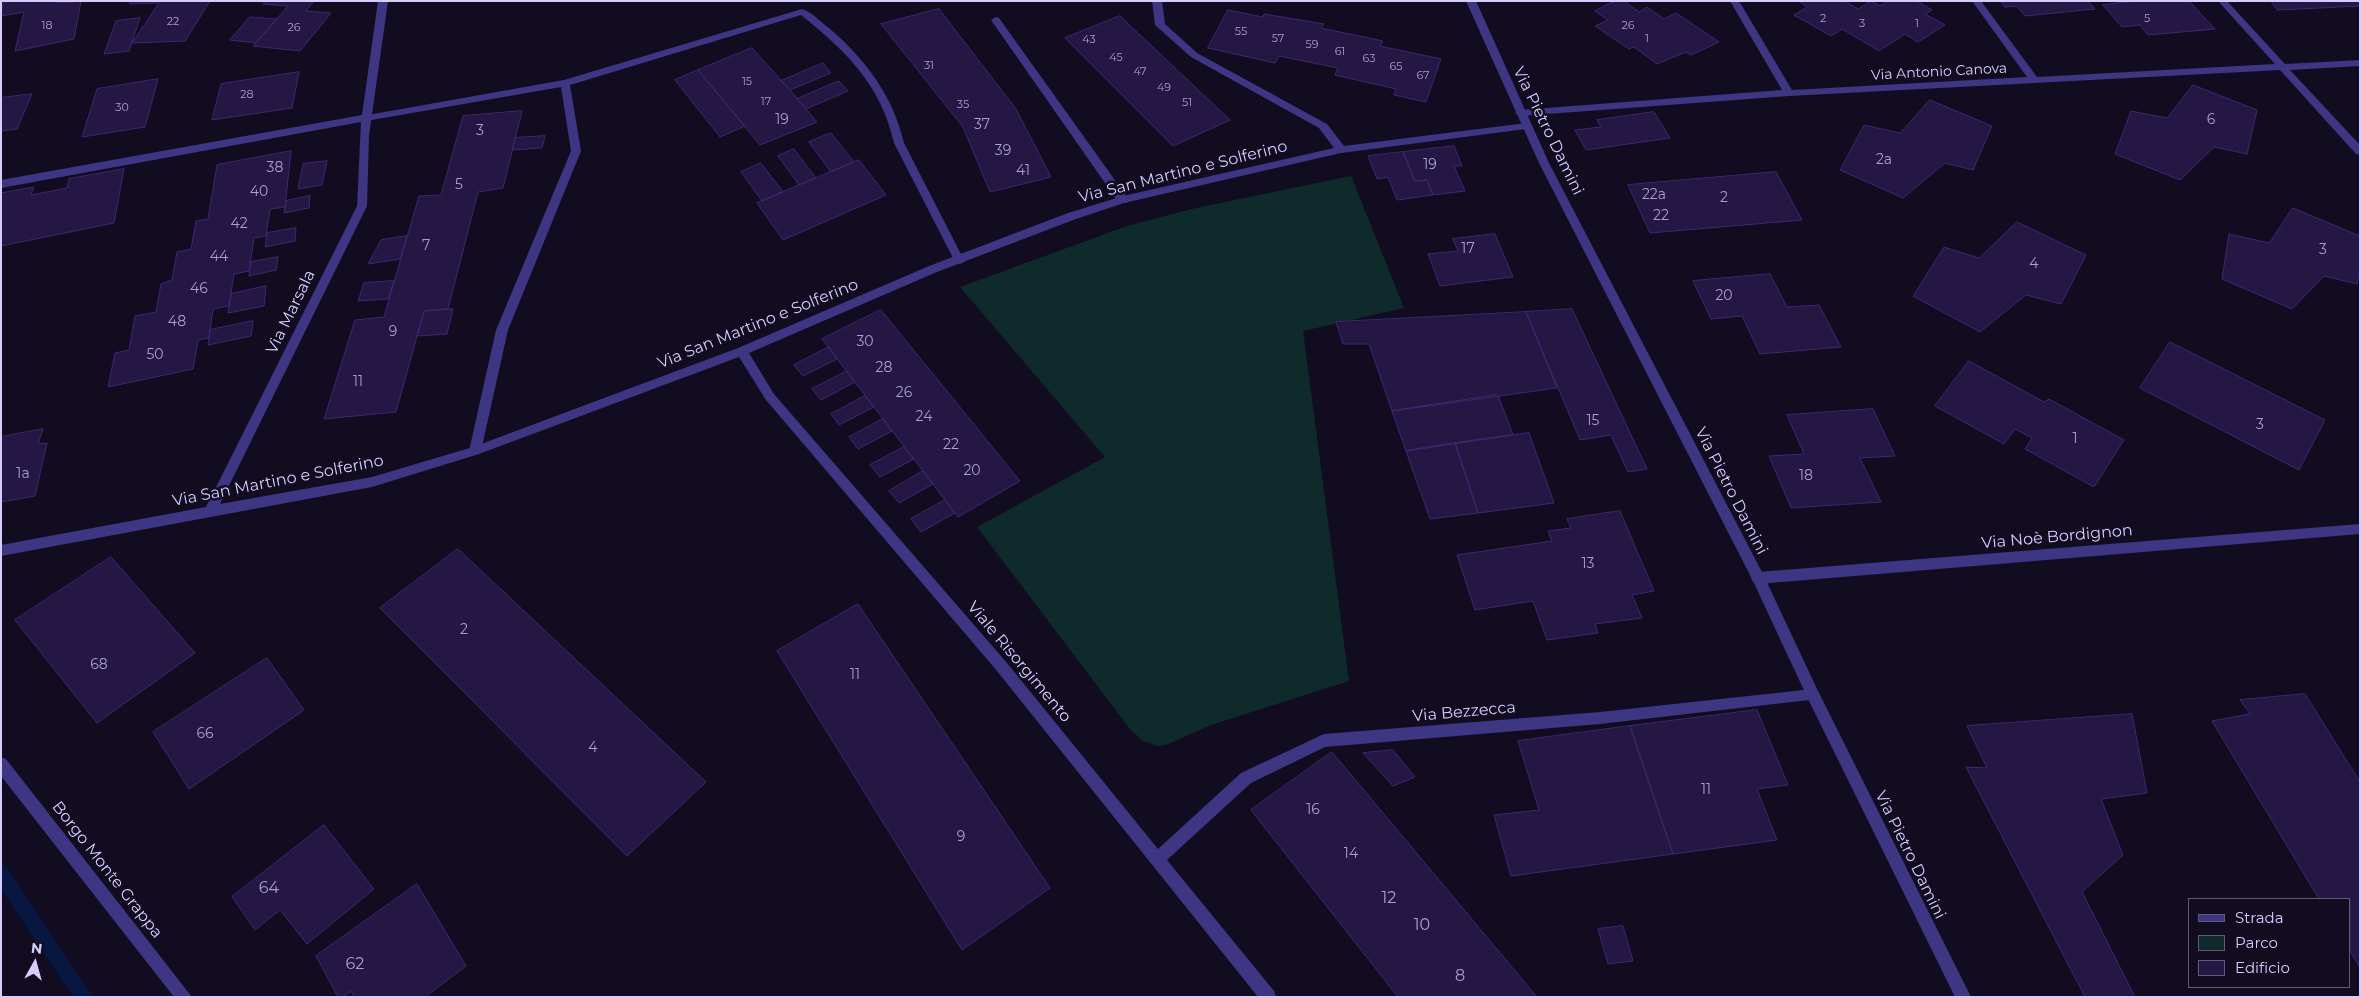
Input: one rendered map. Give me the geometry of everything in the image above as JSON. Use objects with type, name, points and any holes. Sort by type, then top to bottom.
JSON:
[{"type":"street","name":"Via Marsala","points":[[210,511],[362,206],[366,118],[383,1]]},
{"type":"street","points":[[1157,1],[1160,24],[1194,55],[1324,126],[1342,150]]},
{"type":"street","name":"Via Pietro Damini","points":[[1471,1],[1526,126],[1758,578],[1813,695],[1963,997]]},
{"type":"street","points":[[1734,1],[1789,93]]},
{"type":"street","points":[[1976,1],[2035,81]]},
{"type":"street","points":[[2222,1],[2360,152]]},
{"type":"street","points":[[1,184],[565,83],[802,12],[834,36],[876,86],[896,126],[899,144],[959,260]]},
{"type":"street","points":[[996,20],[1123,200]]},
{"type":"street","name":"Via Antonio Canova","points":[[1520,113],[1789,93],[2360,63]]},
{"type":"street","points":[[475,451],[502,330],[576,151],[565,83]]},
{"type":"street","name":"Via San Martino e Solferino","points":[[1,552],[210,511],[372,482],[475,451],[742,351],[959,260],[1072,216],[1123,200],[1342,150],[1526,126]]},
{"type":"street","name":"Viale Risorgimento","points":[[742,351],[770,397],[1002,667],[1268,997]]},
{"type":"street","name":"Via Noè Bordignon","points":[[1758,578],[2360,529]]},
{"type":"street","name":"Via Bezzecca","points":[[1157,859],[1246,778],[1324,741],[1600,718],[1813,695]]},
{"type":"street","name":"Borgo Monte Grappa","points":[[1,764],[184,997]]},
{"type":"green space","points":[[1351,176],[1404,308],[1303,331],[1349,681],[1211,725],[1166,745],[1158,746],[1143,741],[1130,729],[977,527],[1105,457],[960,287],[1127,226],[1196,208]]},
{"type":"building","points":[[4,1],[58,1],[58,3],[81,1],[74,39],[15,51],[24,12],[1,16]]},
{"type":"building","points":[[131,1],[210,1],[185,41],[132,43],[159,3],[130,4]]},
{"type":"building","points":[[266,1],[314,1],[306,11],[331,13],[300,51],[253,46],[288,6],[263,4]]},
{"type":"building","points":[[1615,1],[1624,1],[1639,12],[1647,7],[1664,19],[1676,13],[1719,42],[1691,55],[1686,52],[1657,64],[1634,47],[1629,49],[1595,26],[1608,20],[1595,11]]},
{"type":"building","points":[[1799,1],[1845,1],[1858,9],[1871,1],[1880,6],[1888,1],[1917,1],[1932,10],[1925,14],[1945,25],[1918,42],[1905,34],[1879,51],[1842,29],[1831,36],[1794,15],[1807,7]]},
{"type":"building","points":[[2001,1],[2088,1],[2095,9],[2025,16],[2017,6],[2005,7]]},
{"type":"building","points":[[2136,1],[2189,1],[2215,29],[2148,35],[2140,25],[2122,27],[2103,5]]},
{"type":"building","points":[[2271,1],[2359,1],[2360,6],[2278,10]]},
{"type":"building","points":[[939,9],[1016,109],[1051,177],[990,192],[963,127],[881,24]]},
{"type":"building","points":[[1228,10],[1263,17],[1264,14],[1324,24],[1321,28],[1383,41],[1380,46],[1441,59],[1426,102],[1394,95],[1396,89],[1335,75],[1338,68],[1279,56],[1275,63],[1208,48]]},
{"type":"building","points":[[1120,16],[1230,120],[1173,146],[1065,38]]},
{"type":"building","points":[[250,17],[277,19],[256,43],[230,40]]},
{"type":"building","points":[[140,18],[129,51],[104,54],[116,21]]},
{"type":"building","points":[[752,48],[817,122],[760,145],[698,70]]},
{"type":"building","points":[[823,63],[831,73],[790,90],[781,81]]},
{"type":"building","points":[[698,70],[745,126],[720,137],[675,80]]},
{"type":"building","points":[[299,72],[292,108],[212,120],[221,84]]},
{"type":"building","points":[[158,79],[145,127],[82,137],[97,89]]},
{"type":"building","points":[[839,81],[848,91],[806,109],[797,99]]},
{"type":"building","points":[[2193,85],[2257,110],[2247,154],[2214,147],[2180,180],[2115,154],[2131,111],[2167,118]]},
{"type":"building","points":[[32,94],[17,129],[1,131],[1,98]]},
{"type":"building","points":[[1930,100],[1992,126],[1973,170],[1945,163],[1903,198],[1840,170],[1864,125],[1900,133]]},
{"type":"building","points":[[522,111],[503,188],[478,192],[448,309],[424,311],[396,412],[324,419],[355,320],[384,317],[419,196],[441,195],[463,116]]},
{"type":"building","points":[[1654,112],[1670,138],[1586,150],[1575,130],[1601,127],[1597,120]]},
{"type":"building","points":[[831,133],[854,162],[831,172],[809,142]]},
{"type":"building","points":[[545,136],[542,148],[512,150],[515,138]]},
{"type":"building","points":[[1454,146],[1462,166],[1454,166],[1465,191],[1433,195],[1427,180],[1415,181],[1403,152]]},
{"type":"building","points":[[794,149],[816,178],[799,185],[778,156]]},
{"type":"building","points":[[291,151],[285,207],[270,209],[266,236],[254,238],[249,271],[234,274],[229,306],[213,309],[209,338],[198,340],[193,369],[108,387],[115,353],[129,350],[135,316],[156,312],[161,284],[172,280],[177,252],[191,249],[196,221],[208,219],[217,165]]},
{"type":"building","points":[[1403,152],[1415,181],[1427,180],[1433,195],[1397,200],[1388,177],[1377,179],[1368,156]]},
{"type":"building","points":[[859,160],[886,195],[783,240],[757,203]]},
{"type":"building","points":[[327,161],[322,185],[298,189],[303,164]]},
{"type":"building","points":[[761,163],[783,192],[762,201],[741,172]]},
{"type":"building","points":[[124,169],[114,223],[1,246],[1,193],[34,187],[31,195],[67,188],[69,179]]},
{"type":"building","points":[[1776,172],[1802,220],[1650,233],[1628,185]]},
{"type":"building","points":[[310,196],[309,208],[284,213],[286,201]]},
{"type":"building","points":[[2293,208],[2360,236],[2360,270],[2357,284],[2324,276],[2292,309],[2222,279],[2229,234],[2269,243]]},
{"type":"building","points":[[2017,222],[2086,255],[2061,304],[2026,295],[1980,332],[1913,296],[1944,247],[1979,258]]},
{"type":"building","points":[[296,228],[295,241],[265,247],[267,233]]},
{"type":"building","points":[[1495,234],[1513,277],[1440,286],[1428,254],[1458,251],[1453,239]]},
{"type":"building","points":[[407,236],[400,259],[368,264],[381,240]]},
{"type":"building","points":[[278,257],[276,270],[249,276],[251,262]]},
{"type":"building","points":[[1770,274],[1787,307],[1819,305],[1841,347],[1760,354],[1742,316],[1711,319],[1693,281]]},
{"type":"building","points":[[394,281],[388,299],[358,301],[364,283]]},
{"type":"building","points":[[266,286],[264,306],[228,313],[231,294]]},
{"type":"building","points":[[453,309],[447,334],[417,336],[424,311]]},
{"type":"building","points":[[1572,309],[1647,469],[1628,472],[1611,435],[1580,440],[1526,312]]},
{"type":"building","points":[[881,310],[1020,481],[958,517],[822,339]]},
{"type":"building","points":[[1526,312],[1557,388],[1392,411],[1369,344],[1343,344],[1336,322]]},
{"type":"building","points":[[253,321],[251,336],[208,345],[210,330]]},
{"type":"building","points":[[2170,342],[2325,420],[2299,470],[2140,388]]},
{"type":"building","points":[[829,347],[837,359],[803,376],[794,365]]},
{"type":"building","points":[[1969,361],[2044,402],[2049,399],[2124,440],[2094,487],[2025,449],[2032,438],[2015,429],[2004,444],[1935,406]]},
{"type":"building","points":[[847,371],[855,382],[821,400],[812,389]]},
{"type":"building","points":[[1498,395],[1513,435],[1406,451],[1392,411]]},
{"type":"building","points":[[865,396],[874,407],[839,425],[831,414]]},
{"type":"building","points":[[1873,409],[1895,456],[1860,458],[1881,502],[1791,508],[1769,456],[1804,454],[1787,415]]},
{"type":"building","points":[[883,419],[892,431],[858,449],[849,437]]},
{"type":"building","points":[[43,429],[38,444],[47,443],[35,496],[1,502],[1,437]]},
{"type":"building","points":[[1529,433],[1554,503],[1478,513],[1455,443]]},
{"type":"building","points":[[1455,443],[1478,513],[1430,519],[1406,451]]},
{"type":"building","points":[[904,447],[914,459],[880,477],[870,465]]},
{"type":"building","points":[[923,471],[933,484],[899,503],[889,491]]},
{"type":"building","points":[[945,500],[955,513],[921,532],[911,519]]},
{"type":"building","points":[[1620,511],[1654,591],[1632,595],[1642,618],[1595,624],[1598,633],[1547,640],[1533,601],[1475,610],[1457,555],[1552,541],[1548,531],[1571,528],[1567,519]]},
{"type":"building","points":[[458,549],[706,782],[627,856],[380,608]]},
{"type":"building","points":[[111,557],[195,653],[97,723],[15,620]]},
{"type":"building","points":[[858,604],[1050,888],[962,950],[777,651]]},
{"type":"building","points":[[267,658],[304,710],[189,789],[153,732]]},
{"type":"building","points":[[2305,694],[2360,782],[2360,968],[2351,953],[2351,898],[2318,898],[2212,721],[2250,714],[2240,700]]},
{"type":"building","points":[[1757,710],[1788,785],[1757,789],[1777,840],[1673,854],[1630,726]]},
{"type":"building","points":[[2132,714],[2147,793],[2101,799],[2123,855],[2082,892],[2135,997],[2085,997],[1966,767],[1987,768],[1967,726]]},
{"type":"building","points":[[1630,726],[1673,854],[1511,876],[1494,815],[1539,810],[1518,741]]},
{"type":"building","points":[[1393,750],[1415,777],[1393,786],[1363,753]]},
{"type":"building","points":[[1332,752],[1537,997],[1398,997],[1251,810]]},
{"type":"building","points":[[324,825],[374,889],[307,944],[280,910],[255,930],[232,897]]},
{"type":"building","points":[[417,884],[466,966],[425,997],[354,997],[351,991],[343,997],[338,997],[316,956]]},
{"type":"building","points":[[1623,926],[1633,961],[1608,964],[1598,929]]},
{"type":"waterway","points":[[1,873],[84,997]]}]
